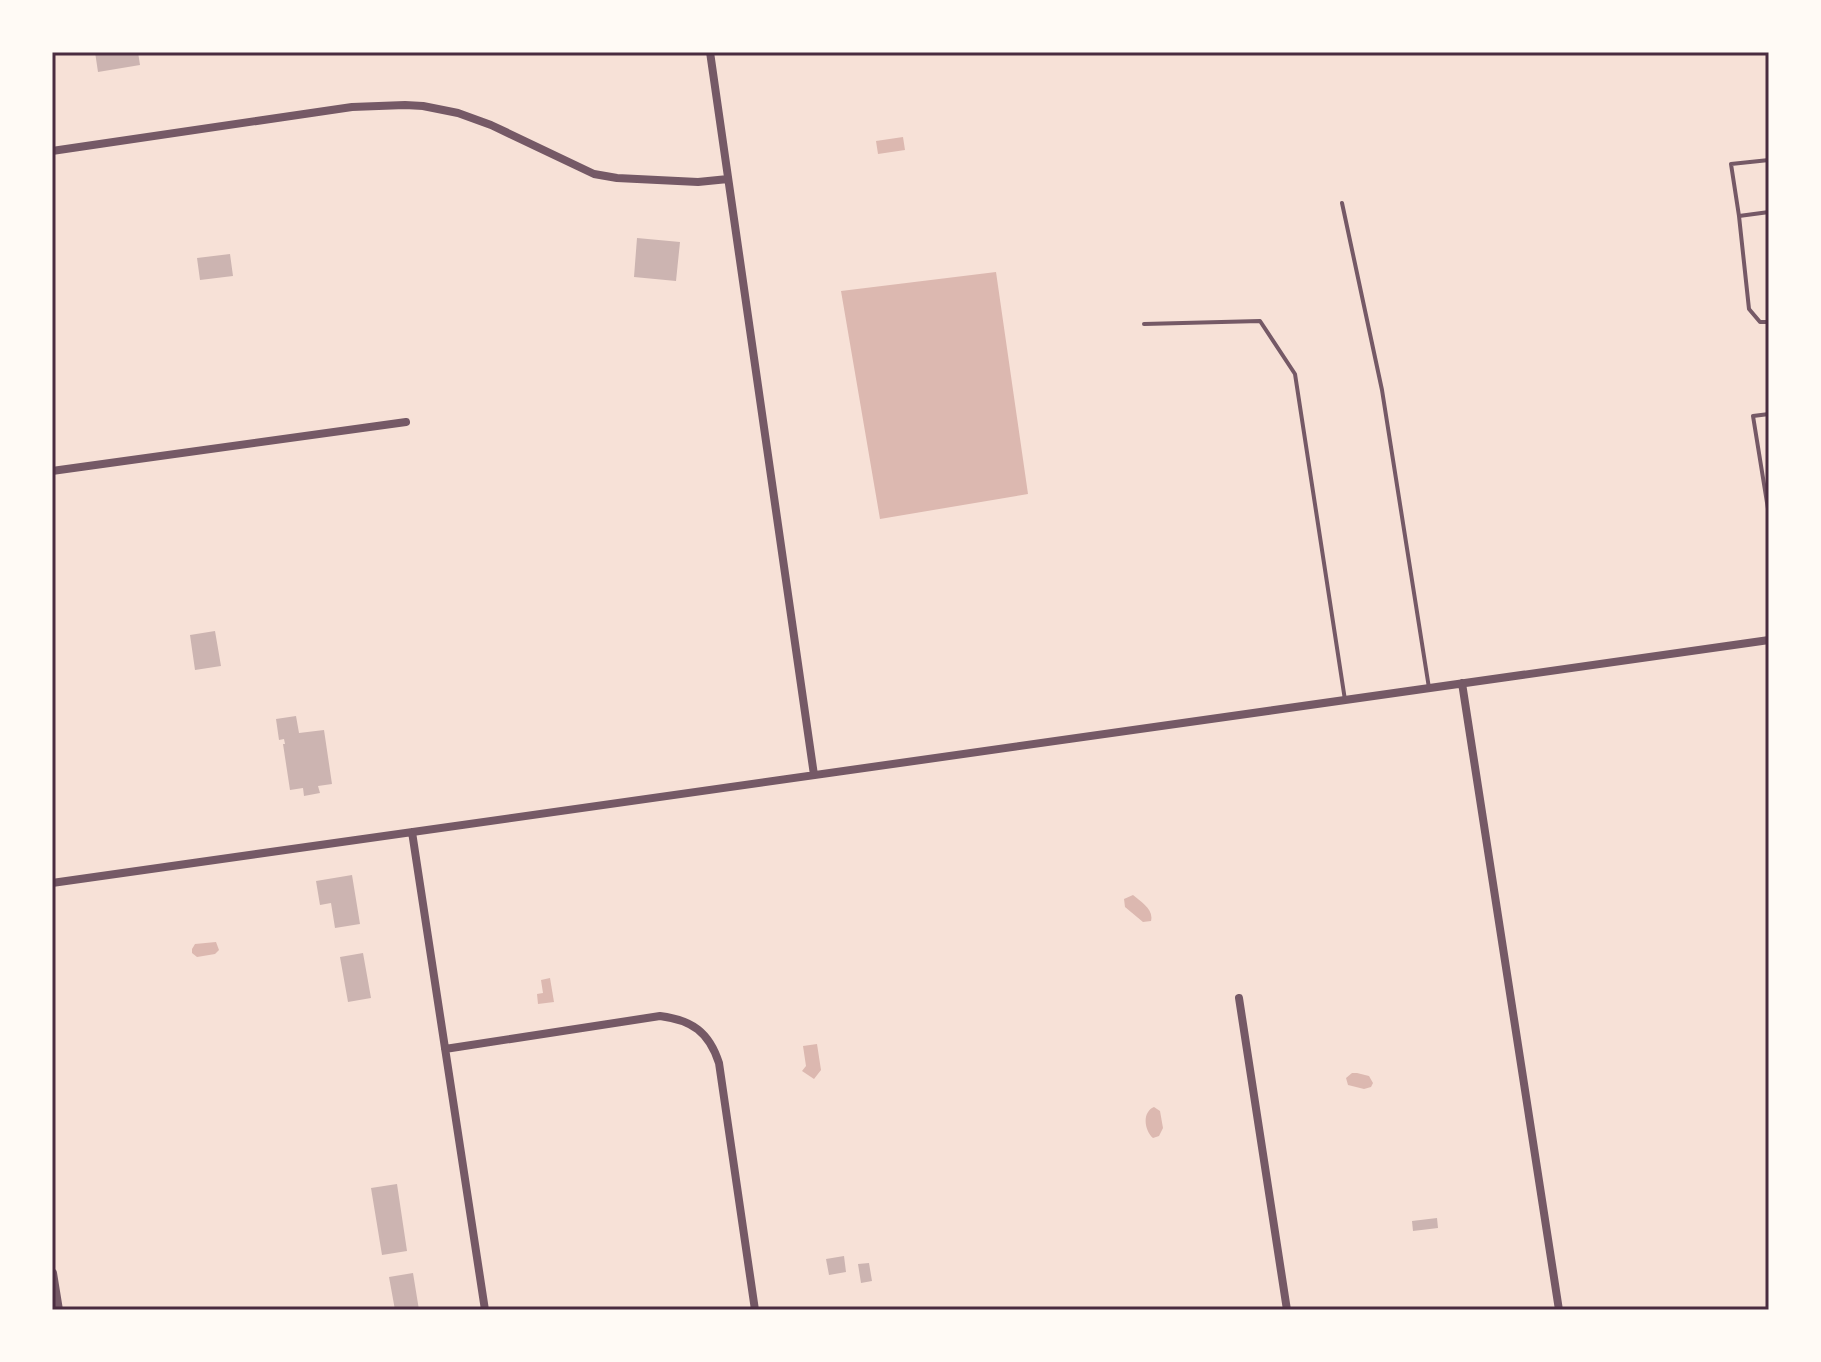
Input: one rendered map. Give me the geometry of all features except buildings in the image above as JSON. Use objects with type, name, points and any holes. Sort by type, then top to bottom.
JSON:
[{"type":"street","points":[[710,52],[814,775]]},
{"type":"street","points":[[52,151],[290,115],[352,107],[405,105],[458,113],[491,125],[594,174],[698,182],[728,179]]},
{"type":"street","points":[[52,471],[406,422]]},
{"type":"street","points":[[52,883],[1769,640]]},
{"type":"street","points":[[1462,683],[1559,1310]]},
{"type":"street","points":[[412,832],[485,1310]]},
{"type":"street","points":[[1239,998],[1287,1310]]},
{"type":"street","points":[[445,1049],[660,1016],[677,1018],[693,1025],[715,1050],[719,1063],[755,1310]]},
{"type":"street","points":[[52,1273],[58,1310]]},
{"type":"lane","points":[[1769,160],[1731,164],[1749,309],[1760,322],[1769,322]]},
{"type":"lane","points":[[1342,203],[1382,390],[1429,688]]},
{"type":"lane","points":[[1739,216],[1769,212]]},
{"type":"lane","points":[[1144,324],[1260,321],[1295,374],[1345,700]]},
{"type":"lane","points":[[1769,414],[1753,416],[1769,515]]},
{"type":"shaded area","points":[[903,137],[905,150],[878,154],[876,141]]},
{"type":"shaded area","points":[[996,272],[1028,494],[880,519],[841,291]]},
{"type":"shaded area","points":[[1133,895],[1149,909],[1151,921],[1143,922],[1125,907],[1124,899]]},
{"type":"shaded area","points":[[216,942],[219,950],[215,954],[197,957],[192,953],[195,944]]},
{"type":"shaded area","points":[[550,978],[554,1002],[538,1004],[537,994],[543,993],[541,980]]},
{"type":"shaded area","points":[[817,1044],[821,1070],[814,1079],[802,1071],[806,1066],[803,1046]]},
{"type":"shaded area","points":[[1352,1073],[1369,1076],[1373,1083],[1371,1087],[1364,1089],[1348,1085],[1346,1078]]},
{"type":"shaded area","points":[[1154,1107],[1160,1111],[1163,1128],[1159,1136],[1153,1138],[1146,1121],[1150,1109]]}]
